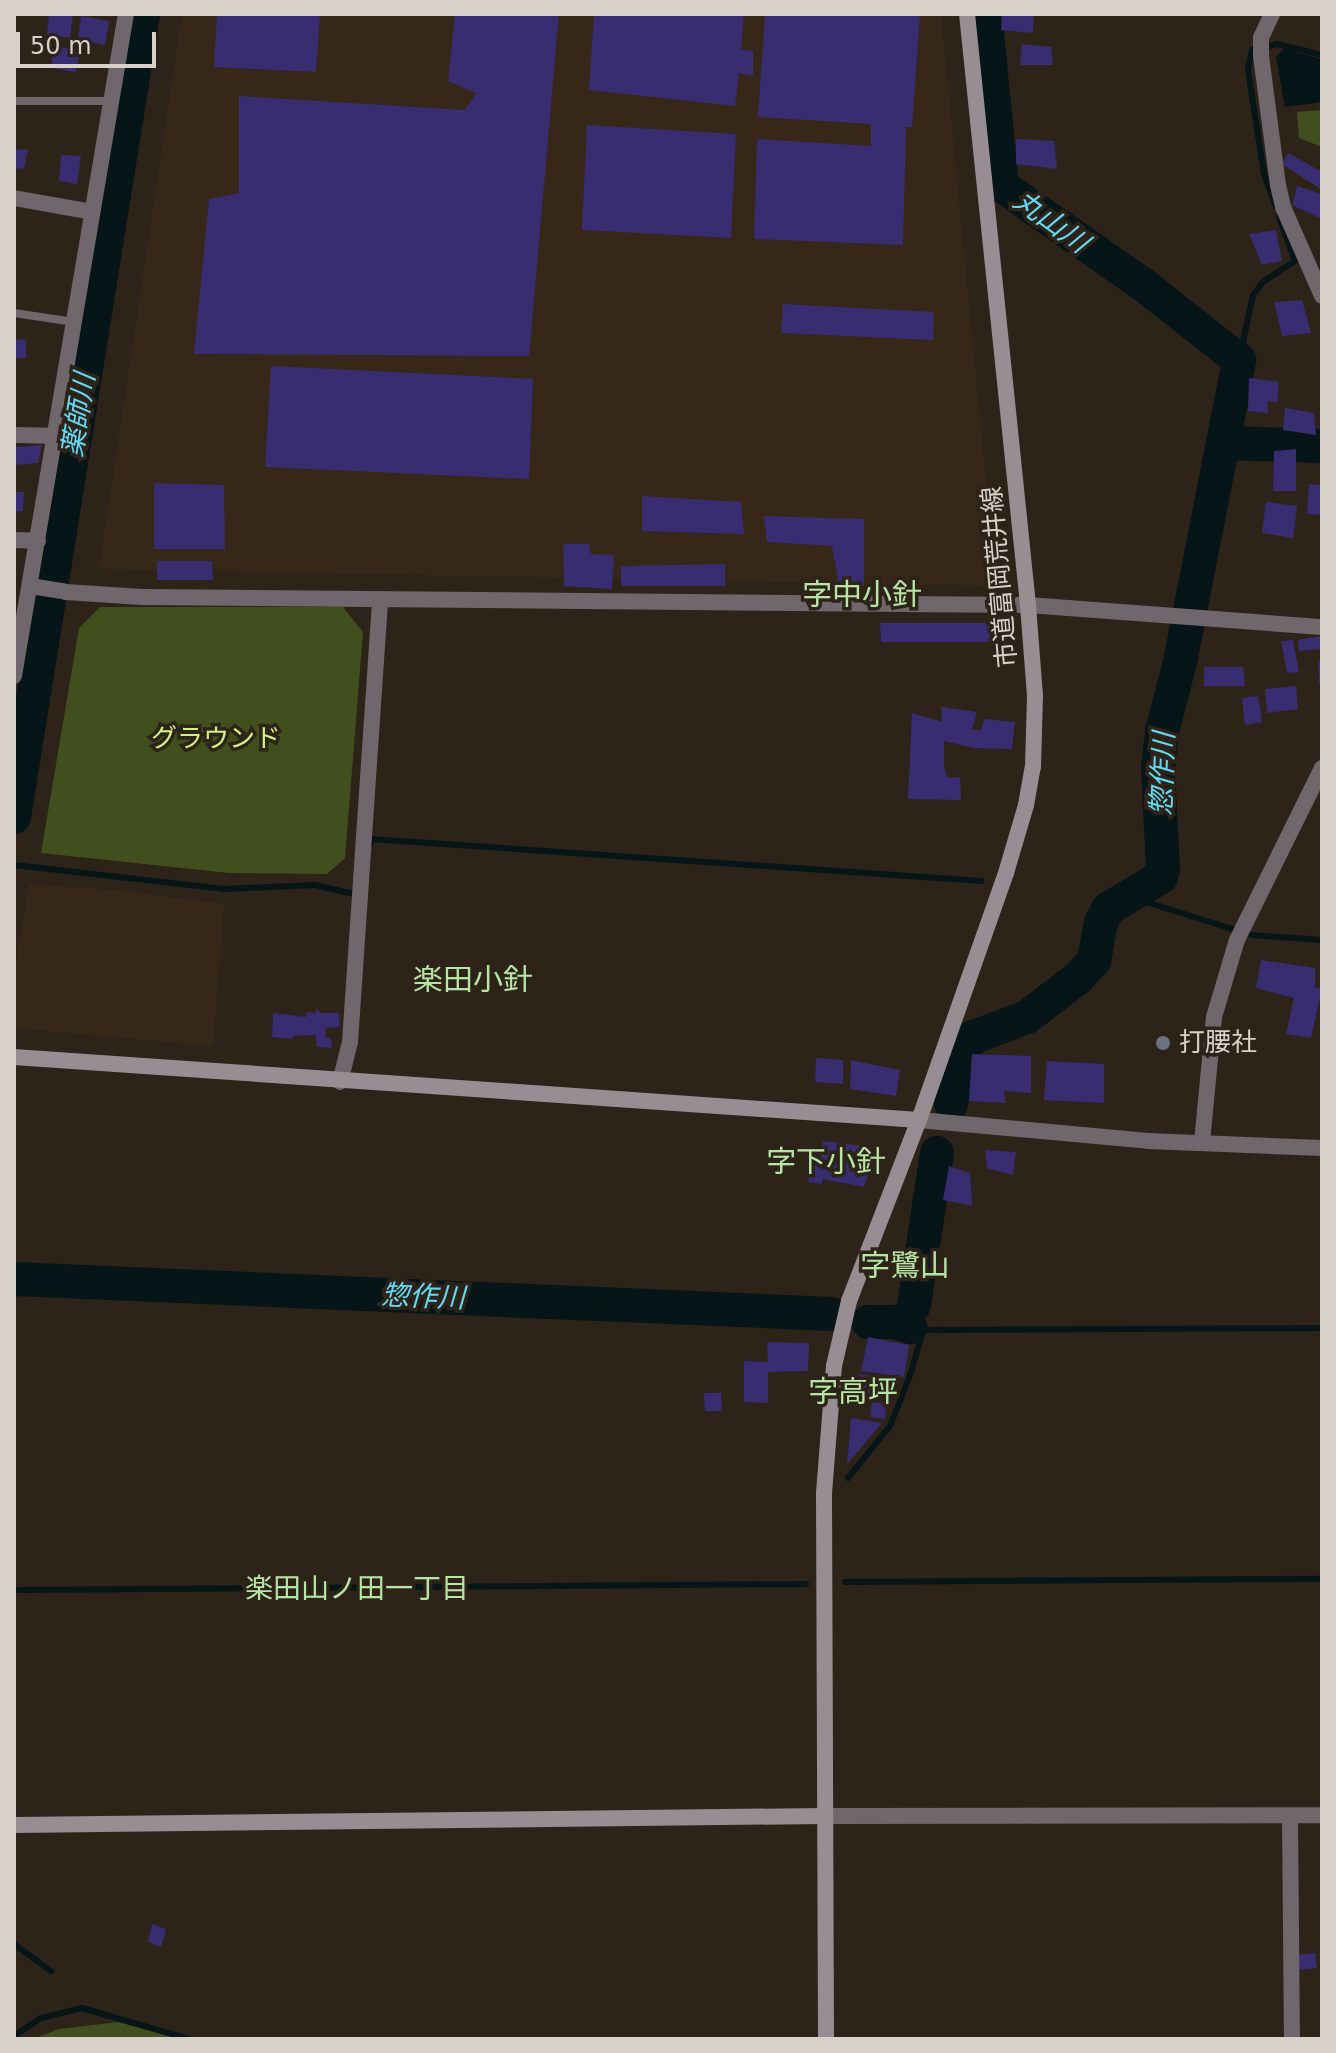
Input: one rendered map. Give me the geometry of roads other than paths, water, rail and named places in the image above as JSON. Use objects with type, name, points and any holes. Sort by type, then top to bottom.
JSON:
[{"type":"street","points":[[14,676],[15,657],[35,587],[38,541],[53,436],[126,14]]},
{"type":"street","name":"市道富岡荒井線","points":[[826,2039],[825,1462],[834,1366],[849,1301],[919,1120],[1006,873],[1026,805],[1035,731],[1028,605],[967,14]]},
{"type":"street","points":[[1272,14],[1261,38],[1261,56],[1277,118],[1283,207],[1322,296]]},
{"type":"street","points":[[14,198],[92,212]]},
{"type":"street","points":[[14,435],[53,436]]},
{"type":"street","points":[[14,540],[38,541]]},
{"type":"street","points":[[35,587],[66,592],[380,599],[1028,605],[1322,627]]},
{"type":"street","points":[[340,1082],[350,1042],[380,599]]},
{"type":"street","points":[[1202,1142],[1214,1017],[1242,930],[1322,768]]},
{"type":"street","points":[[14,1057],[919,1120],[1148,1141],[1322,1148]]},
{"type":"street","points":[[14,1825],[825,1816],[1322,1815]]},
{"type":"street","points":[[1290,1817],[1292,2039]]},
{"type":"lane","points":[[14,101],[111,101]]},
{"type":"lane","points":[[14,313],[74,322]]},
{"type":"waterway","name":"薬師川","points":[[14,817],[143,14]]},
{"type":"waterway","name":"惣作川","points":[[951,1104],[960,1058],[971,1038],[1027,1017],[1078,978],[1094,961],[1101,923],[1108,909],[1161,877],[1158,769],[1162,732],[1180,662],[1239,360],[1145,286],[1002,186],[985,14]]},
{"type":"waterway","name":"丸山川","points":[[1276,207],[1264,174],[1248,70],[1252,50],[1277,44],[1322,55]]},
{"type":"waterway","name":"丸山川","points":[[1239,360],[1253,295],[1264,281],[1295,261],[1279,217]]},
{"type":"waterway","name":"惣作川","points":[[1224,443],[1322,446]]},
{"type":"waterway","points":[[371,843],[371,839],[982,881]]},
{"type":"waterway","points":[[14,865],[224,889],[315,885],[358,895]]},
{"type":"waterway","points":[[1146,902],[1252,935],[1322,940]]},
{"type":"waterway","name":"惣作川","points":[[914,1305],[937,1153]]},
{"type":"waterway","name":"惣作川","points":[[14,1279],[832,1314]]},
{"type":"waterway","name":"惣作川","points":[[868,1322],[896,1322],[910,1327]]},
{"type":"waterway","points":[[910,1327],[923,1330],[1322,1328]]},
{"type":"waterway","points":[[848,1478],[890,1426],[911,1373],[923,1330]]},
{"type":"waterway","points":[[845,1582],[1322,1579]]},
{"type":"waterway","points":[[14,1590],[806,1584]]},
{"type":"waterway","points":[[14,1944],[51,1971]]},
{"type":"waterway","points":[[14,2036],[41,2018],[82,2008],[189,2039]]},
{"type":"place","name":"打腰社","points":[[1163,1043]]},
{"type":"district","name":"字中小針","points":[[862,595]]},
{"type":"district","name":"楽田小針","points":[[473,980]]},
{"type":"district","name":"字下小針","points":[[826,1162]]},
{"type":"district","name":"字鷺山","points":[[905,1266]]},
{"type":"district","name":"字高坪","points":[[853,1392]]},
{"type":"district","name":"楽田山ノ田一丁目","points":[[357,1589]]},
{"type":"park label","name":"グラウンド","points":[[216,739]]}]
